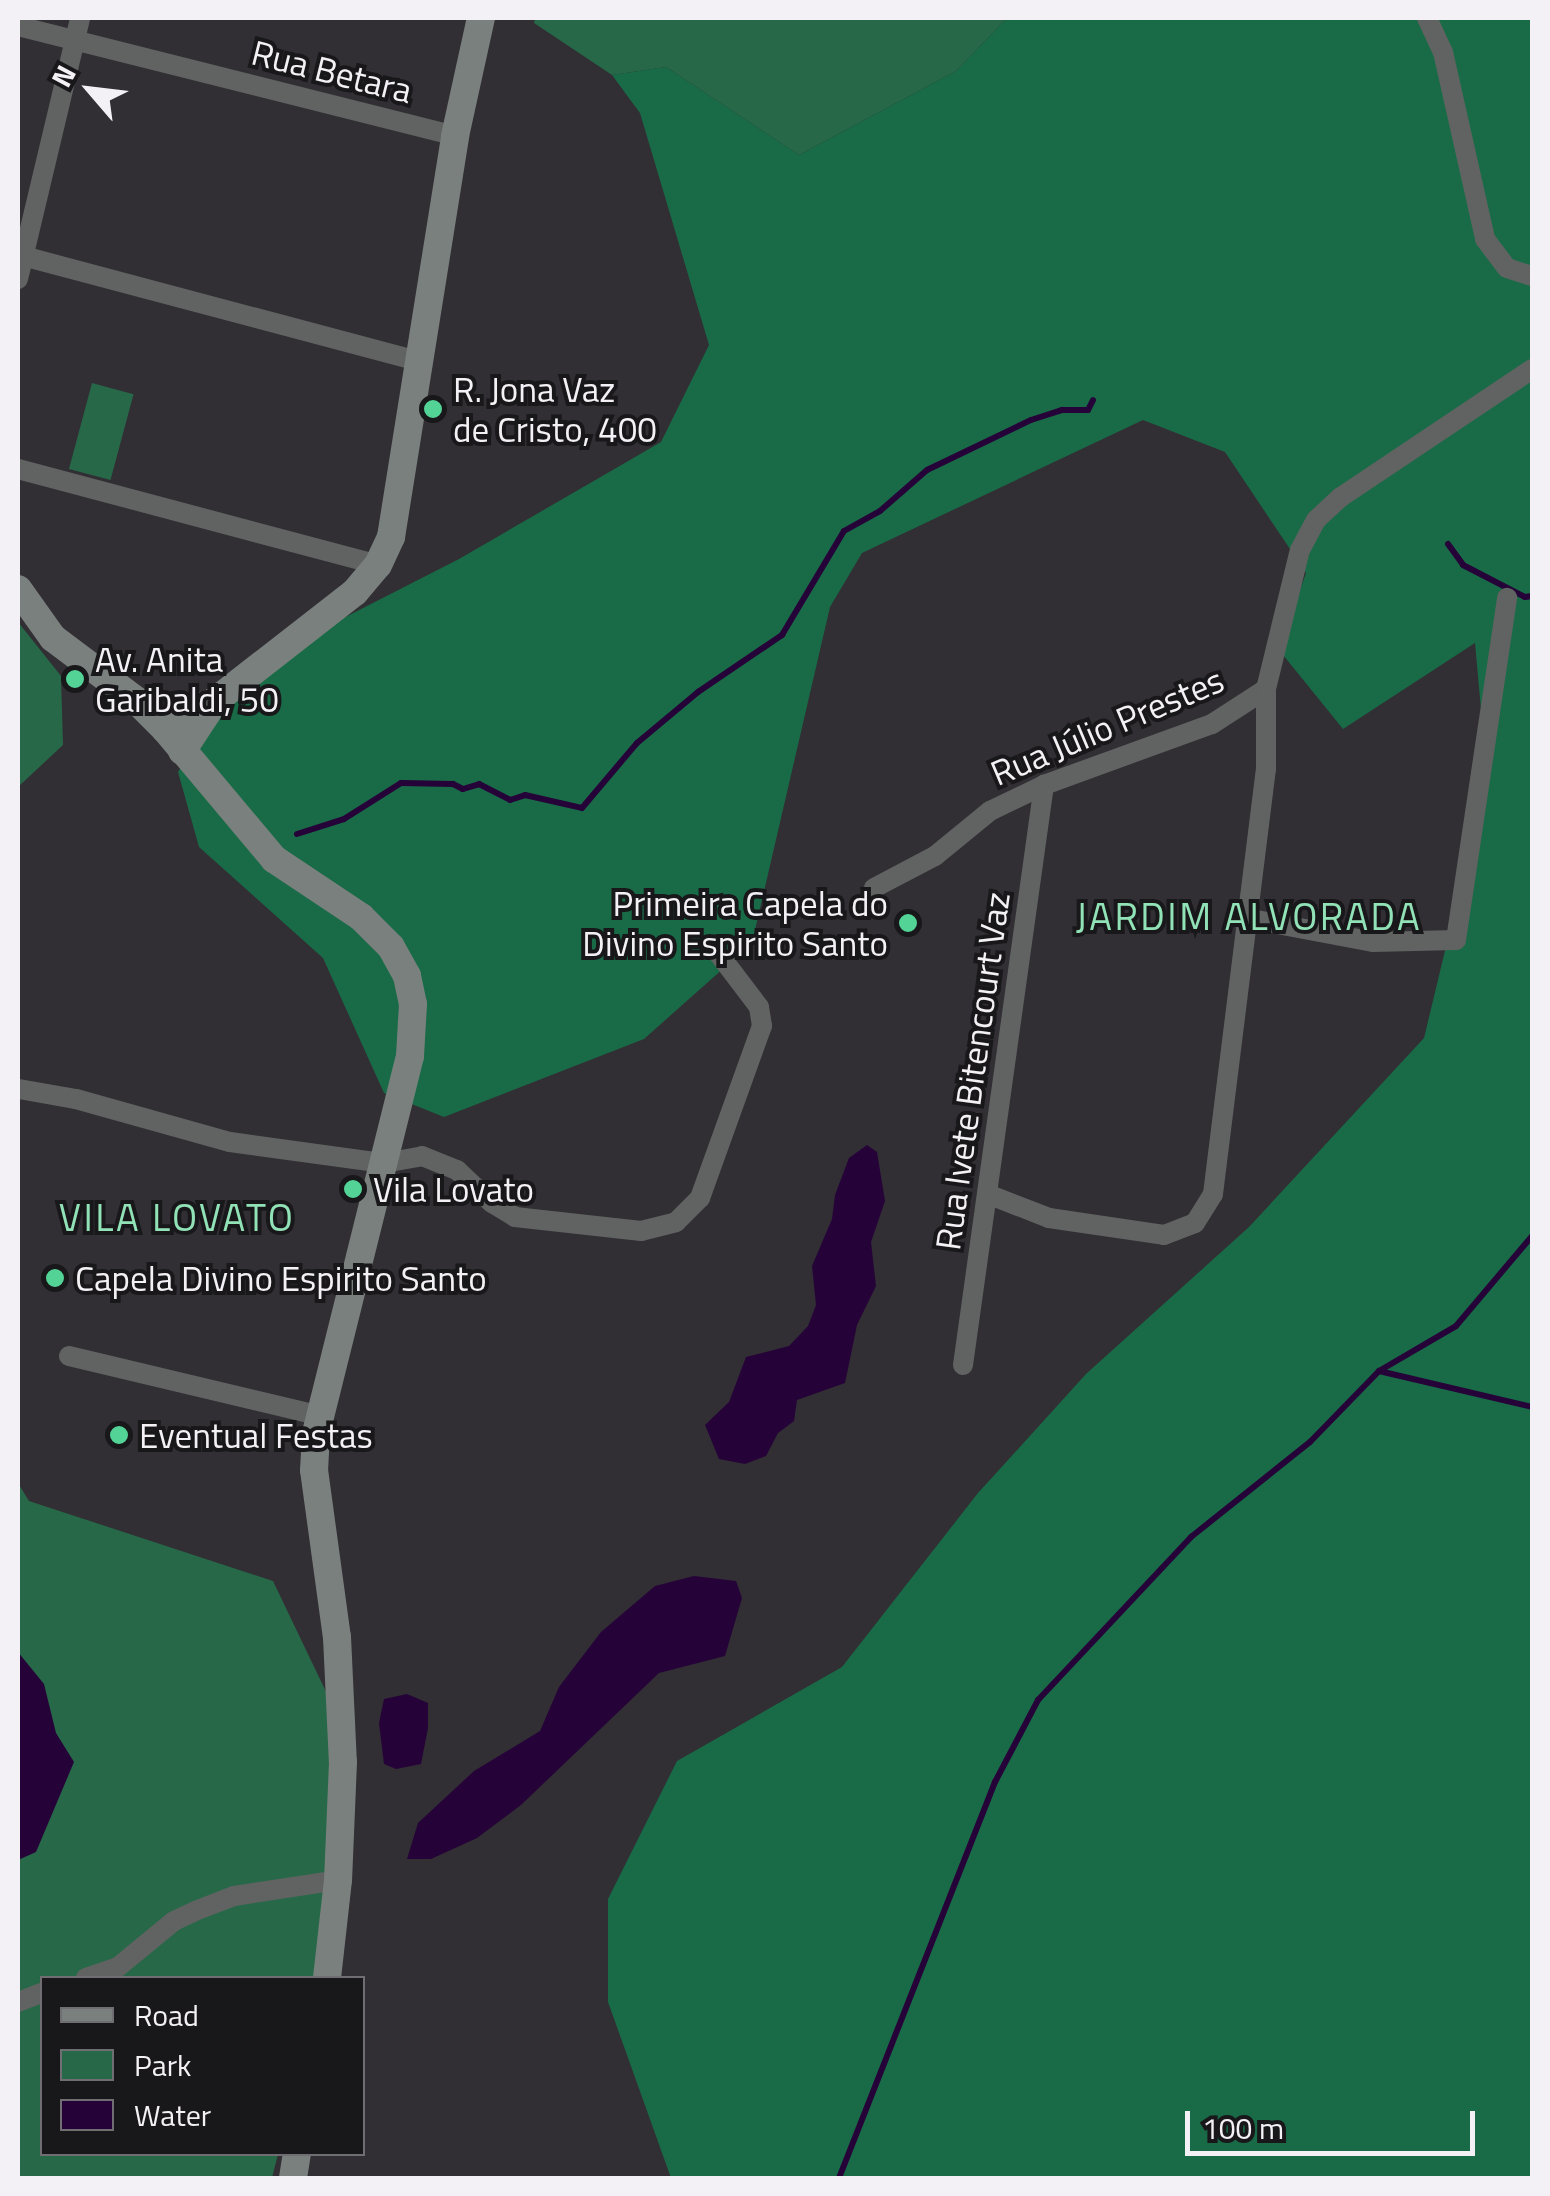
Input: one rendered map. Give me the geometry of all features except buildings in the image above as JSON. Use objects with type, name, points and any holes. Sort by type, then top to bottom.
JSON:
[{"type":"street","points":[[18,278],[80,18]]},
{"type":"street","points":[[174,740],[180,715],[214,701],[355,592],[378,564],[392,537],[455,136],[480,18]]},
{"type":"street","points":[[1427,18],[1443,52],[1485,239],[1507,268],[1532,276]]},
{"type":"street","name":"Rua Betara","points":[[18,26],[455,136]]},
{"type":"street","points":[[24,256],[420,362]]},
{"type":"street","points":[[990,1195],[1049,1218],[1164,1235],[1195,1223],[1213,1194],[1266,769],[1266,689],[1300,550],[1316,520],[1341,497],[1532,369]]},
{"type":"street","points":[[18,469],[378,564]]},
{"type":"street","points":[[18,588],[53,638],[137,702],[274,858],[361,917],[391,948],[407,976],[413,1004],[410,1056],[317,1415],[314,1470],[342,1708],[338,1880],[327,1976]]},
{"type":"street","points":[[1246,918],[1373,942],[1456,940],[1507,598]]},
{"type":"street","name":"Rua Júlio Prestes","points":[[874,888],[934,856],[990,811],[1044,785],[1212,724],[1266,689]]},
{"type":"street","name":"Rua Ivete Bitencourt Vaz","points":[[963,1366],[990,1195],[1044,785]]},
{"type":"street","points":[[19,1088],[76,1099],[230,1142],[384,1163],[422,1156],[457,1170],[492,1203],[515,1217],[641,1231],[676,1222],[700,1198],[762,1026],[760,1007],[712,945]]},
{"type":"street","points":[[69,1356],[317,1415]]},
{"type":"street","points":[[92,1976],[118,1968],[174,1921],[195,1911],[234,1896],[338,1880]]},
{"type":"green space","points":[[535,18],[1007,18],[956,71],[799,155],[666,67],[612,75],[534,23]]},
{"type":"green space","points":[[1007,18],[1532,18],[1532,2178],[671,2178],[608,2002],[608,1899],[677,1761],[842,1667],[978,1493],[1086,1374],[1249,1227],[1424,1038],[1487,776],[1475,643],[1343,729],[1279,650],[1306,573],[1225,452],[1143,420],[862,553],[830,607],[752,943],[644,1039],[444,1117],[384,1093],[323,958],[199,847],[178,772],[234,674],[459,559],[661,442],[709,345],[640,113],[612,75],[666,67],[799,155],[956,71]]},
{"type":"green space","points":[[92,383],[134,394],[110,480],[69,469]]},
{"type":"green space","points":[[18,622],[61,676],[63,745],[18,787]]},
{"type":"green space","points":[[18,1483],[29,1501],[273,1581],[329,1698],[335,1909],[319,1976],[40,1976],[40,2156],[278,2156],[272,2178],[18,2178]]},
{"type":"water","points":[[867,1145],[877,1152],[885,1201],[871,1242],[876,1286],[857,1325],[845,1383],[797,1400],[794,1421],[778,1433],[766,1456],[745,1464],[719,1459],[705,1425],[729,1402],[746,1357],[789,1346],[808,1326],[816,1305],[812,1266],[832,1219],[835,1195],[849,1158]]},
{"type":"water","points":[[694,1576],[736,1581],[742,1598],[725,1656],[659,1673],[521,1805],[477,1838],[431,1859],[407,1859],[418,1823],[474,1771],[540,1731],[559,1687],[601,1632],[655,1586]]},
{"type":"water","points":[[18,1652],[44,1684],[56,1733],[74,1762],[36,1852],[18,1860]]},
{"type":"water","points":[[407,1694],[428,1703],[428,1728],[421,1764],[396,1769],[384,1764],[379,1723],[384,1699]]},
{"type":"waterway","points":[[297,834],[344,819],[401,783],[453,784],[463,789],[479,784],[510,800],[525,795],[582,808],[637,743],[698,692],[782,635],[844,531],[880,511],[927,470],[1031,420],[1062,410],[1088,410],[1093,400]]},
{"type":"waterway","points":[[1448,544],[1463,565],[1525,597],[1532,596]]},
{"type":"waterway","points":[[839,2178],[995,1782],[1038,1700],[1191,1537],[1310,1442],[1379,1371],[1456,1326],[1532,1236]]},
{"type":"waterway","points":[[1379,1371],[1532,1407]]},
{"type":"place","name":"R. Jona Vaz de Cristo, 400","points":[[433,409]]},
{"type":"place","name":"Av. Anita Garibaldi, 50","points":[[75,679]]},
{"type":"place","name":"Primeira Capela do Divino Espirito Santo","points":[[908,923]]},
{"type":"place","name":"Vila Lovato","points":[[353,1189]]},
{"type":"place","name":"Capela Divino Espirito Santo","points":[[55,1278]]},
{"type":"place","name":"Eventual Festas","points":[[119,1435]]},
{"type":"district","name":"JARDIM ALVORADA","points":[[1249,917]]},
{"type":"district","name":"VILA LOVATO","points":[[177,1218]]}]
